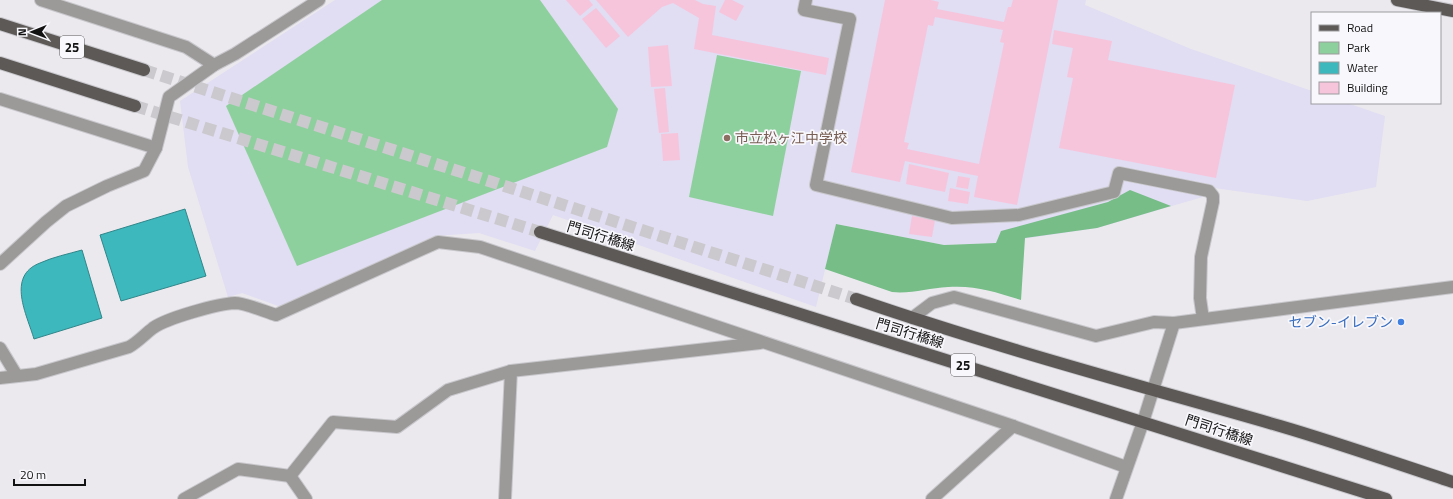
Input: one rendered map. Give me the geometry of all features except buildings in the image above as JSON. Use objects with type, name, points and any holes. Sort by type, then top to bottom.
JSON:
[{"type":"main road","points":[[1397,0],[1453,11]]},
{"type":"main road","name":"25","points":[[0,24],[144,70]]},
{"type":"main road","points":[[0,63],[135,106]]},
{"type":"main road","name":"門司行橋線","points":[[540,232],[1386,499]]},
{"type":"main road","name":"門司行橋線","points":[[856,299],[912,318],[1153,390],[1281,426],[1453,482]]},
{"type":"street","points":[[41,0],[186,47],[214,65]]},
{"type":"street","points":[[0,264],[66,206],[107,186],[144,171],[156,148],[169,97],[214,65],[235,54],[319,0]]},
{"type":"street","points":[[806,0],[804,10],[850,19],[816,185],[952,218],[1019,215],[1114,192],[1119,174],[1209,191],[1213,196],[1213,202],[1201,257],[1200,298],[1203,319]]},
{"type":"street","points":[[0,99],[156,148]]},
{"type":"street","points":[[0,378],[36,374],[129,347],[139,341],[153,328],[174,318],[209,308],[236,303],[276,315],[438,242],[480,247],[1013,426],[1126,467]]},
{"type":"street","points":[[912,318],[932,303],[954,297],[1096,336],[1154,322],[1174,322],[1203,319],[1453,287]]},
{"type":"street","points":[[1116,499],[1143,422],[1174,322]]},
{"type":"street","points":[[290,476],[333,422],[397,427],[448,390],[511,371],[765,342]]},
{"type":"street","points":[[0,348],[17,376]]},
{"type":"street","points":[[504,499],[511,371]]},
{"type":"street","points":[[932,499],[1013,426]]},
{"type":"street","points":[[184,499],[238,469],[290,476],[306,499]]},
{"type":"shaded area","points":[[335,0],[1086,0],[1085,5],[1191,49],[1311,91],[1311,104],[1350,104],[1385,116],[1376,187],[1307,201],[1214,188],[1206,196],[1097,228],[996,243],[944,245],[836,224],[816,307],[553,215],[535,251],[479,233],[434,236],[281,307],[242,293],[228,297],[188,167],[180,101]]},
{"type":"green space","points":[[382,0],[540,0],[618,109],[607,147],[297,266],[226,106]]},
{"type":"green space","points":[[717,55],[801,71],[773,216],[689,197]]},
{"type":"green space","points":[[1130,190],[1171,206],[1097,228],[1025,238],[1021,300],[994,292],[967,287],[948,287],[906,292],[892,292],[825,269],[836,224],[944,245],[996,243],[1001,231],[1108,202]]},
{"type":"water","points":[[185,209],[206,276],[121,301],[100,235]]},
{"type":"water","points":[[82,250],[102,318],[34,339],[22,297],[21,286],[24,277],[30,269],[40,263],[55,257]]},
{"type":"tunnel","points":[[144,70],[856,299]]},
{"type":"tunnel","points":[[135,106],[540,232]]},
{"type":"place","name":"市立松ヶ江中学校","points":[[727,138]]},
{"type":"place","name":"セブン-イレブン","points":[[1401,322]]}]
